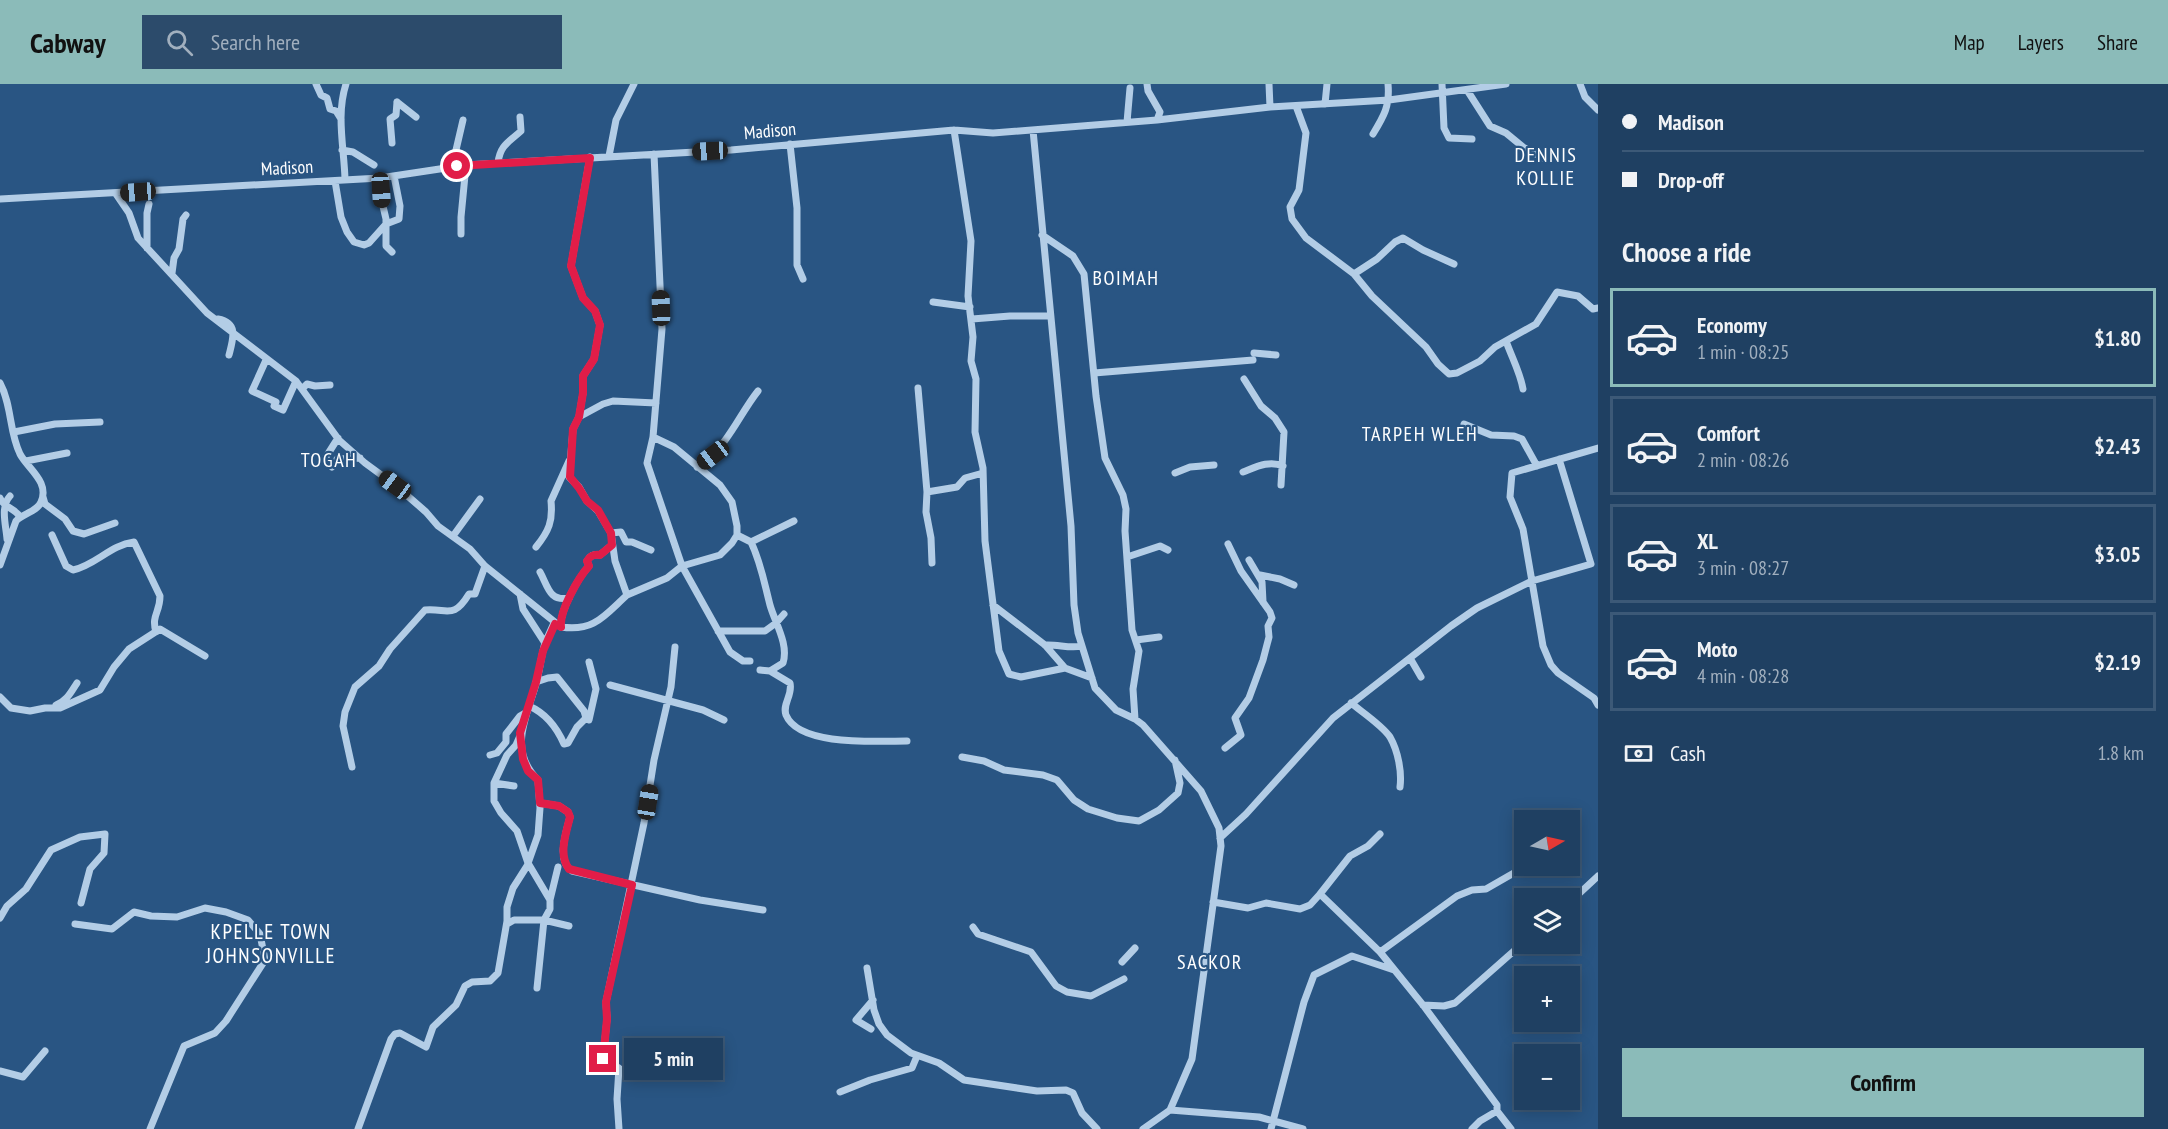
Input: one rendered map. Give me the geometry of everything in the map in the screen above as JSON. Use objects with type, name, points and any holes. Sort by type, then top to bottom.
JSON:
[{"type":"street","points":[[316,84],[321,95],[327,98],[330,109],[336,111],[341,120]]},
{"type":"street","points":[[345,179],[341,120],[342,95],[346,84]]},
{"type":"street","points":[[609,156],[616,120],[634,84]]},
{"type":"street","points":[[1147,84],[1148,91],[1160,112],[1157,120]]},
{"type":"street","points":[[1269,84],[1270,107]]},
{"type":"street","points":[[1325,104],[1327,84]]},
{"type":"street","points":[[1372,134],[1383,118],[1389,100],[1388,84]]},
{"type":"street","points":[[1442,84],[1444,128],[1449,138],[1472,139]]},
{"type":"street","name":"Madison","points":[[0,199],[380,178],[466,165],[654,154],[954,130],[993,133],[1033,130],[1157,120],[1270,107],[1389,100],[1506,84]]},
{"type":"street","points":[[1580,84],[1585,97],[1598,110]]},
{"type":"street","points":[[1127,122],[1131,88]]},
{"type":"street","points":[[1467,90],[1490,126],[1506,133],[1523,147],[1544,159]]},
{"type":"street","points":[[392,143],[389,124],[390,119],[396,115],[396,102],[416,117]]},
{"type":"street","points":[[1296,106],[1305,133],[1299,190],[1290,207],[1292,219],[1306,238],[1354,274],[1372,296],[1426,347],[1438,364],[1449,374],[1457,373],[1480,360],[1495,346],[1536,324],[1557,292],[1578,296],[1593,309],[1598,308]]},
{"type":"street","points":[[498,163],[503,146],[521,131],[520,117]]},
{"type":"street","points":[[457,166],[456,150],[463,120]]},
{"type":"street","points":[[954,130],[971,240],[968,296],[973,337],[971,361],[976,379],[975,432],[983,473],[985,541],[999,651],[1009,674],[1021,677],[1065,668]]},
{"type":"street","points":[[1033,130],[1071,526],[1074,605],[1081,646],[1095,688],[1101,696],[1116,710],[1135,718],[1143,725],[1201,791],[1219,828],[1221,846],[1192,1059],[1170,1110],[1154,1126],[1143,1129]]},
{"type":"street","points":[[790,144],[797,208],[797,265],[803,279]]},
{"type":"street","points":[[342,150],[354,152],[374,165]]},
{"type":"street","points":[[654,154],[662,329],[653,437],[647,462],[682,566],[730,652],[743,661],[750,661]]},
{"type":"street","points":[[590,158],[571,266],[583,298],[595,311],[600,325],[594,359],[583,376],[579,417],[573,429],[570,477],[587,501],[598,510],[611,533],[612,545],[627,595]]},
{"type":"street","points":[[461,234],[466,165]]},
{"type":"street","points":[[335,181],[341,217],[353,241],[358,244],[369,243],[386,224],[397,221],[400,217],[394,176]]},
{"type":"street","points":[[380,178],[386,224],[386,246],[392,252]]},
{"type":"street","points":[[117,194],[129,213],[138,238],[207,313],[296,381],[338,438],[419,505],[438,526],[470,549],[485,566],[558,625],[576,629],[592,626],[627,595],[667,578],[682,566],[720,555],[728,549],[737,535],[732,502],[720,486],[674,447],[653,437]]},
{"type":"street","points":[[147,248],[149,204]]},
{"type":"street","points":[[172,273],[174,258],[179,249],[183,219],[186,215]]},
{"type":"street","points":[[1042,235],[1073,256],[1084,274],[1105,459],[1125,502],[1132,630],[1139,651],[1133,689],[1135,718]]},
{"type":"street","points":[[1354,274],[1403,238],[1454,264]]},
{"type":"street","points":[[933,302],[970,307]]},
{"type":"street","points":[[972,319],[1050,316]]},
{"type":"street","points":[[229,355],[234,335]]},
{"type":"street","points":[[1506,341],[1521,377],[1523,389]]},
{"type":"street","points":[[1094,373],[1276,355]]},
{"type":"street","points":[[266,360],[252,391],[276,402],[274,406],[283,410],[296,381]]},
{"type":"street","points":[[1244,379],[1261,406],[1275,418],[1284,432],[1281,485]]},
{"type":"street","points":[[0,383],[21,454],[41,483],[45,504],[65,519],[73,531],[84,534],[115,524]]},
{"type":"street","points":[[302,388],[307,384],[330,385]]},
{"type":"street","points":[[918,388],[927,492],[926,512],[931,538],[932,562]]},
{"type":"street","points":[[697,467],[713,455],[758,392]]},
{"type":"street","points":[[579,417],[613,401],[656,403]]},
{"type":"street","points":[[14,432],[55,423],[100,422]]},
{"type":"street","points":[[1464,424],[1491,435],[1514,436],[1522,439],[1537,466]]},
{"type":"street","points":[[338,438],[324,460],[332,467],[337,459],[360,458]]},
{"type":"street","points":[[1598,448],[1512,473],[1510,496],[1523,529],[1543,646],[1551,665],[1558,673],[1594,698],[1598,705]]},
{"type":"street","points":[[26,460],[67,453]]},
{"type":"street","points":[[536,547],[548,532],[551,501],[571,456]]},
{"type":"street","points":[[1220,838],[1246,814],[1313,738],[1351,703],[1477,608],[1532,581],[1594,565],[1559,459]]},
{"type":"street","points":[[1243,472],[1268,463],[1275,462],[1283,466]]},
{"type":"street","points":[[1175,473],[1190,467],[1214,465]]},
{"type":"street","points":[[927,492],[957,487],[965,478],[983,473]]},
{"type":"street","points":[[8,542],[3,524],[5,506],[10,496]]},
{"type":"street","points":[[3,524],[34,510],[41,504],[43,497]]},
{"type":"street","points":[[0,498],[5,506],[18,513],[18,519],[0,565]]},
{"type":"street","points":[[453,536],[480,499]]},
{"type":"street","points":[[751,542],[794,521]]},
{"type":"street","points":[[611,533],[621,532],[626,543],[632,542],[651,550]]},
{"type":"street","points":[[52,535],[66,566],[73,570],[83,568],[113,548],[134,542],[160,596],[160,605],[153,622],[156,632]]},
{"type":"street","points":[[737,535],[751,542],[761,565],[770,607],[781,635],[785,658],[783,663],[770,671]]},
{"type":"street","points":[[1225,748],[1241,735],[1235,718],[1254,686],[1269,637],[1268,626],[1272,618],[1240,571],[1228,544]]},
{"type":"street","points":[[550,900],[528,863],[517,831],[494,801],[494,783],[504,761],[516,745],[536,682],[545,643],[558,625],[575,585],[589,566],[587,561],[589,557],[595,554],[600,555],[612,545]]},
{"type":"street","points":[[1127,557],[1160,546],[1168,550]]},
{"type":"street","points":[[1249,560],[1260,575],[1263,602]]},
{"type":"street","points":[[352,767],[343,726],[345,712],[356,687],[363,678],[379,666],[390,649],[426,610],[438,612],[454,610],[459,608],[470,594],[475,594],[485,566]]},
{"type":"street","points":[[540,572],[552,596],[559,600],[569,598]]},
{"type":"street","points":[[1260,575],[1280,579],[1294,585]]},
{"type":"street","points":[[520,594],[523,609],[545,643]]},
{"type":"street","points":[[993,605],[1045,645],[1065,668],[1092,678]]},
{"type":"street","points":[[718,631],[765,631],[783,614]]},
{"type":"street","points":[[45,708],[60,708],[100,690],[114,667],[129,650],[160,629],[205,656]]},
{"type":"street","points":[[1136,640],[1159,637]]},
{"type":"street","points":[[1045,645],[1055,644],[1074,648],[1081,646]]},
{"type":"street","points":[[619,1129],[617,1099],[619,1068],[603,1059],[607,1019],[606,1002],[632,885],[654,760],[674,673],[675,646]]},
{"type":"street","points":[[1410,658],[1421,677]]},
{"type":"street","points":[[586,718],[588,721],[590,719],[596,689],[590,662]]},
{"type":"street","points":[[1078,673],[1089,669]]},
{"type":"street","points":[[760,670],[770,671],[790,683],[791,693],[785,706],[786,716],[797,728],[822,737],[853,741],[907,741]]},
{"type":"street","points":[[536,682],[557,677],[584,711],[586,718]]},
{"type":"street","points":[[0,698],[11,708],[30,711],[62,703],[76,683]]},
{"type":"street","points":[[610,685],[703,710],[724,720]]},
{"type":"street","points":[[1351,703],[1389,736],[1398,757],[1400,788]]},
{"type":"street","points":[[528,709],[546,716],[559,732],[564,744],[568,743],[586,718]]},
{"type":"street","points":[[490,755],[497,753],[506,742],[508,732],[528,709]]},
{"type":"street","points":[[357,1129],[391,1039],[395,1034],[400,1033],[426,1047],[433,1028],[456,1005],[465,986],[472,982],[490,981],[495,977],[507,924],[507,907],[513,888],[528,863],[538,835],[540,803],[538,780],[528,771],[523,759],[520,733]]},
{"type":"street","points":[[962,757],[984,761],[1004,770],[1043,775],[1057,780],[1074,800],[1088,809],[1117,818],[1139,820],[1160,810],[1179,793],[1180,783],[1175,760]]},
{"type":"street","points":[[494,783],[514,786]]},
{"type":"street","points":[[540,803],[559,806],[568,812],[570,817],[564,844],[566,865],[569,869],[700,900],[763,910]]},
{"type":"street","points":[[0,918],[8,906],[26,889],[51,850],[80,837],[105,834],[104,854],[90,869],[81,903]]},
{"type":"street","points":[[1212,902],[1248,908],[1266,903],[1300,909],[1310,905],[1350,856],[1368,846],[1380,834]]},
{"type":"street","points":[[537,988],[544,920],[550,909],[558,867]]},
{"type":"street","points":[[1380,952],[1457,896],[1472,890],[1486,889],[1514,873]]},
{"type":"street","points":[[1580,893],[1598,876]]},
{"type":"street","points":[[1320,894],[1380,952],[1423,1005],[1497,1106],[1497,1111],[1511,1129]]},
{"type":"street","points":[[75,924],[112,930],[134,912],[151,916],[177,917],[206,908],[248,920],[260,934],[265,960],[226,1021],[215,1033],[184,1046],[150,1129]]},
{"type":"street","points":[[507,924],[514,920],[544,920],[569,926]]},
{"type":"street","points":[[973,927],[978,933],[1031,952],[1056,986],[1067,992],[1091,996],[1124,978]]},
{"type":"street","points":[[1122,962],[1135,948]]},
{"type":"street","points":[[1423,1005],[1455,1004],[1514,951]]},
{"type":"street","points":[[1271,1129],[1304,1002],[1314,975],[1352,956],[1394,970]]},
{"type":"street","points":[[867,968],[879,1024],[887,1035],[917,1056],[939,1063],[964,1080],[1037,1091],[1066,1090],[1075,1095],[1082,1113],[1097,1129]]},
{"type":"street","points":[[871,1029],[856,1020],[873,1000]]},
{"type":"street","points":[[0,1071],[22,1077],[45,1051]]},
{"type":"street","points":[[840,1092],[870,1080],[912,1068],[917,1056]]},
{"type":"street","points":[[1170,1110],[1259,1117],[1303,1129]]},
{"type":"street","points":[[1472,1129],[1480,1120],[1497,1111]]},
{"type":"district","name":"DENNIS KOLLIE","points":[[1546,166]]},
{"type":"district","name":"BOIMAH","points":[[1126,278]]},
{"type":"district","name":"TARPEH WLEH","points":[[1420,434]]},
{"type":"district","name":"TOGAH","points":[[329,460]]},
{"type":"district","name":"KPELLE TOWN JOHNSONVILLE","points":[[271,944]]},
{"type":"district","name":"SACKOR","points":[[1210,962]]},
{"type":"route","points":[[457,166],[590,158],[571,266],[583,298],[595,311],[600,325],[594,359],[583,376],[579,417],[573,429],[570,477],[587,501],[598,510],[611,533],[612,545],[600,555],[595,554],[589,557],[587,561],[589,566],[575,585],[560,618],[561,627],[555,624],[545,643],[540,668],[520,733],[523,759],[528,771],[538,780],[540,803],[566,809],[570,817],[564,844],[566,865],[572,871],[632,885],[606,1002],[607,1019],[603,1059]]}]
